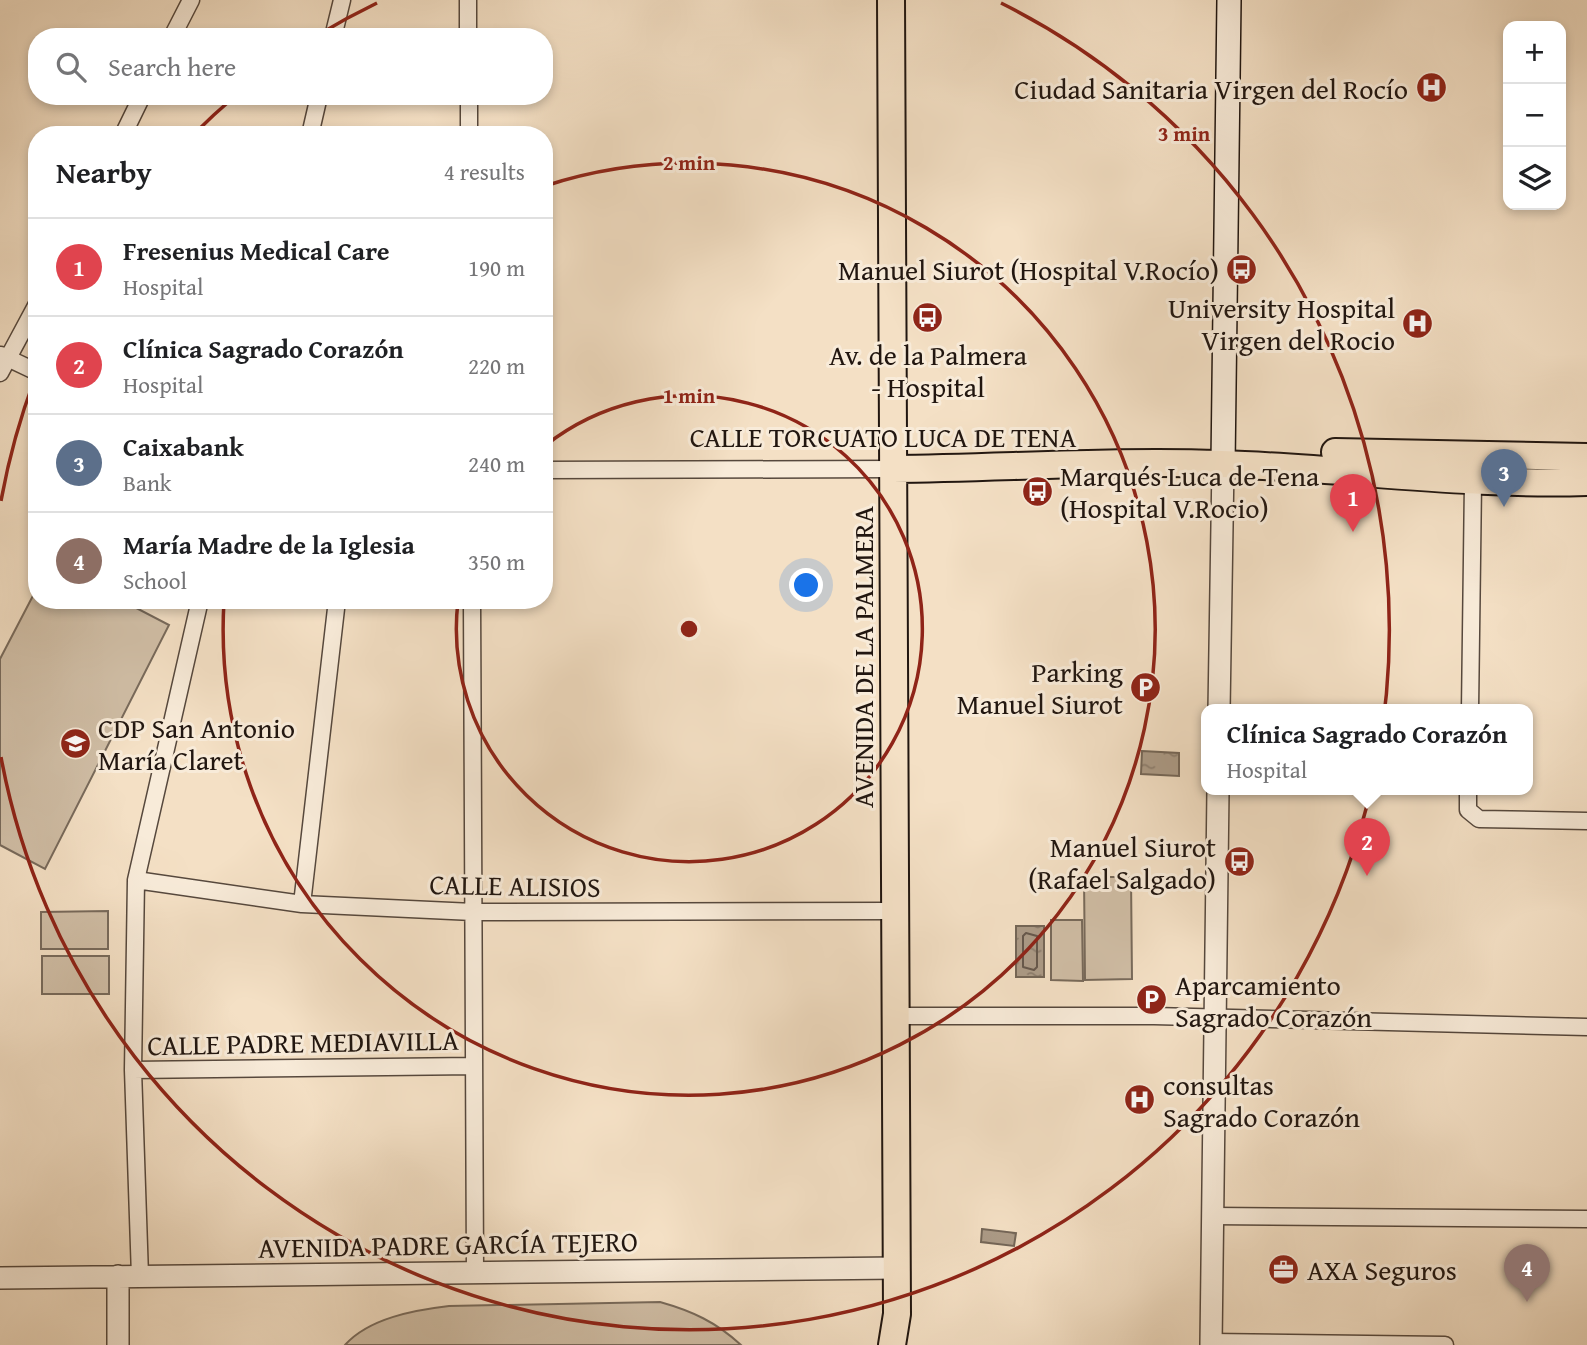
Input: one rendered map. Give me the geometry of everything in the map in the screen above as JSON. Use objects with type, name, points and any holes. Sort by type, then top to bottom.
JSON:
[{"type":"main road","name":"AVENIDA DE LA PALMERA","points":[[891,0],[897,1314]]},
{"type":"main road","points":[[1223,464],[1229,0]]},
{"type":"main road","name":"CALLE TORCUATO LUCA DE TENA","points":[[1223,464],[1290,451],[1587,457]]},
{"type":"main road","name":"CALLE TORCUATO LUCA DE TENA","points":[[893,469],[1223,464],[1375,471],[1474,482],[1587,482]]},
{"type":"main road","points":[[892,1345],[897,1314]]},
{"type":"main road","points":[[897,1314],[902,1345]]},
{"type":"street","points":[[177,28],[191,0]]},
{"type":"street","points":[[335,28],[342,0]]},
{"type":"street","points":[[468,0],[468,28]]},
{"type":"street","points":[[127,126],[137,105]]},
{"type":"street","points":[[312,126],[317,105]]},
{"type":"street","points":[[469,105],[469,126]]},
{"type":"street","points":[[28,320],[3,363],[28,370]]},
{"type":"street","points":[[1219,704],[1223,464]]},
{"type":"street","name":"CALLE TORCUATO LUCA DE TENA","points":[[553,470],[893,469]]},
{"type":"street","points":[[1470,704],[1474,482]]},
{"type":"street","points":[[140,1276],[133,1070],[136,880],[198,609]]},
{"type":"street","points":[[302,904],[337,609]]},
{"type":"street","points":[[472,609],[475,1272]]},
{"type":"street","points":[[1218,795],[1211,1343],[1445,1345]]},
{"type":"street","points":[[1468,795],[1468,810],[1472,816],[1479,819],[1587,821]]},
{"type":"street","name":"CALLE ALISIOS","points":[[136,880],[302,904],[473,912],[895,911]]},
{"type":"street","points":[[895,1016],[1213,1018],[1587,1027]]},
{"type":"street","name":"CALLE PADRE MEDIAVILLA","points":[[133,1070],[474,1066]]},
{"type":"street","points":[[1212,1216],[1587,1219]]},
{"type":"street","name":"AVENIDA PADRE GARCÍA TEJERO","points":[[0,1278],[897,1268]]},
{"type":"street","points":[[118,1276],[118,1345]]},
{"type":"shaded area","points":[[28,605],[28,609],[138,609],[169,625],[45,869],[0,845],[0,659]]},
{"type":"shaded area","points":[[1084,877],[1131,877],[1132,979],[1085,980]]},
{"type":"shaded area","points":[[108,911],[108,949],[41,949],[41,912]]},
{"type":"shaded area","points":[[1051,920],[1082,920],[1083,981],[1051,980]]},
{"type":"shaded area","points":[[42,956],[109,956],[109,994],[42,994]]},
{"type":"shaded area","points":[[660,1302],[703,1318],[741,1345],[345,1345],[379,1322],[407,1313],[449,1306]]},
{"type":"water","points":[[1142,751],[1179,753],[1179,776],[1141,774]]},
{"type":"water","points":[[1016,926],[1044,926],[1044,977],[1016,977]]},
{"type":"water","points":[[982,1229],[1016,1233],[1014,1246],[981,1242]]},
{"type":"place","name":"Ciudad Sanitaria Virgen del Rocío","points":[[1431,88]]},
{"type":"place","name":"Manuel Siurot (Hospital V.Rocío)","points":[[1242,269]]},
{"type":"place","name":"Av. de la Palmera - Hospital","points":[[928,317]]},
{"type":"place","name":"University Hospital Virgen del Rocio","points":[[1418,323]]},
{"type":"place","name":"Marqués Luca de Tena (Hospital V.Rocio)","points":[[1037,491]]},
{"type":"place","name":"Caixabank","points":[[1504,507]]},
{"type":"place","name":"Fresenius Medical Care","points":[[1353,532]]},
{"type":"place","name":"Parking Manuel Siurot","points":[[1146,687]]},
{"type":"place","name":"CDP San Antonio María Claret","points":[[75,743]]},
{"type":"place","name":"Manuel Siurot (Rafael Salgado)","points":[[1239,862]]},
{"type":"place","name":"Clínica Sagrado Corazón","points":[[1367,876]]},
{"type":"place","name":"Aparcamiento Sagrado Corazón","points":[[1152,1000]]},
{"type":"place","name":"consultas Sagrado Corazón","points":[[1140,1100]]},
{"type":"place","name":"AXA Seguros","points":[[1284,1269]]},
{"type":"place","name":"María Madre de la Iglesia","points":[[1527,1302]]}]
